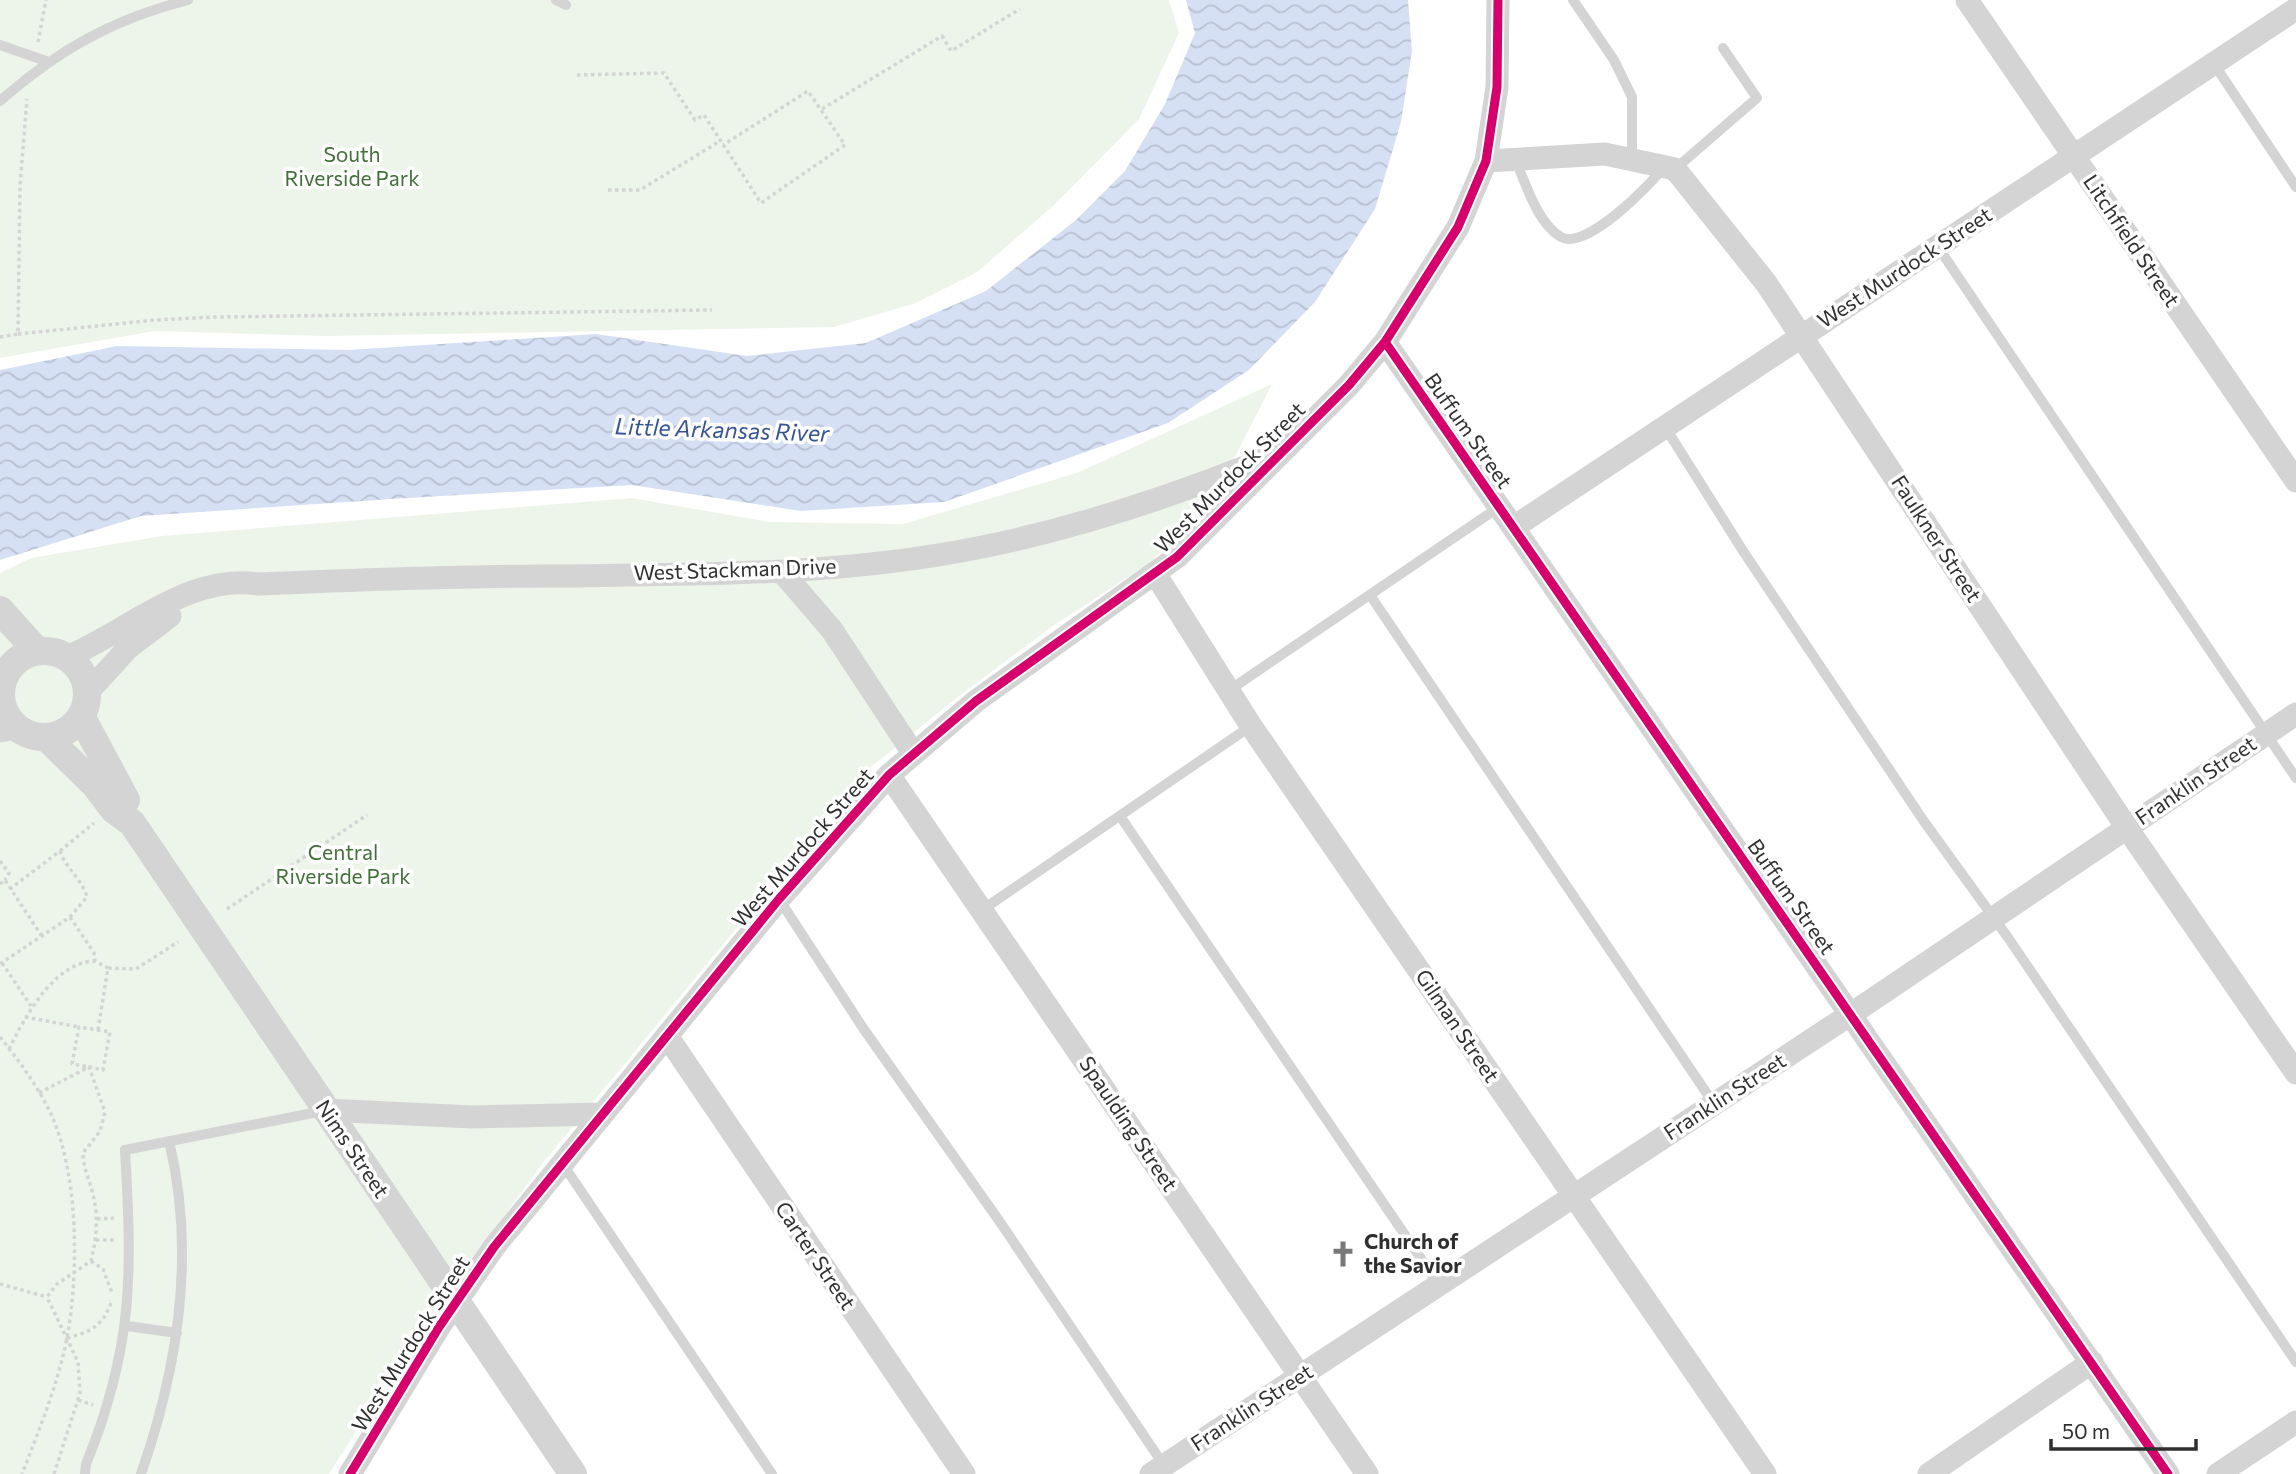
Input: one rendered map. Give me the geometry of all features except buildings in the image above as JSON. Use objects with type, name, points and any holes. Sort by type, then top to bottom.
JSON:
[{"type":"street","name":"West Murdock Street","points":[[350,1474],[457,1301],[494,1247],[600,1114],[779,900],[889,775],[1021,667],[1156,575],[1222,514],[1349,385],[1385,342],[1458,226],[1486,161],[1497,87],[1498,0]]},
{"type":"street","name":"Litchfield Street","points":[[1966,0],[2296,481]]},
{"type":"street","name":"West Murdock Street","points":[[1514,527],[2296,9]]},
{"type":"street","points":[[1486,161],[1605,154],[1670,168]]},
{"type":"street","name":"Faulkner Street","points":[[1670,168],[1766,283],[2127,828],[2296,1073]]},
{"type":"street","name":"Buffum Street","points":[[1385,342],[2168,1474]]},
{"type":"street","name":"West Stackman Drive","points":[[67,657],[150,613],[209,586],[235,581],[258,584],[437,576],[783,573],[975,549],[1070,528],[1172,497],[1280,454]]},
{"type":"street","points":[[783,573],[832,630],[913,753]]},
{"type":"street","name":"Gilman Street","points":[[1156,575],[1251,726],[1765,1474]]},
{"type":"street","name":"West Stackman Drive","points":[[84,705],[128,648],[159,623],[187,607],[258,584]]},
{"type":"street","points":[[0,610],[37,651]]},
{"type":"street","points":[[37,651],[67,657],[85,679],[84,705],[60,734],[46,737],[9,729],[2,707],[2,679],[26,655],[37,651]]},
{"type":"street","name":"Nims Street","points":[[84,705],[111,776],[127,801],[132,823]]},
{"type":"street","name":"Franklin Street","points":[[1162,1471],[2296,714]]},
{"type":"street","name":"Nims Street","points":[[46,737],[95,785],[114,810],[132,823],[573,1474]]},
{"type":"street","name":"Spaulding Street","points":[[889,775],[1367,1474]]},
{"type":"street","name":"Carter Street","points":[[667,1037],[964,1474]]},
{"type":"street","points":[[326,1110],[472,1117],[600,1114]]},
{"type":"street","points":[[1930,1474],[2092,1362]]},
{"type":"street","points":[[2218,1474],[2296,1422]]},
{"type":"lane","points":[[0,100],[46,61],[90,35],[124,20],[188,0]]},
{"type":"lane","points":[[1573,0],[1614,60],[1632,97],[1632,160]]},
{"type":"lane","points":[[0,45],[46,61]]},
{"type":"lane","points":[[1514,159],[1549,228],[1563,239],[1572,240],[1606,222],[1758,98],[1723,48]]},
{"type":"lane","points":[[2214,64],[2296,187]]},
{"type":"lane","points":[[1938,247],[2296,778]]},
{"type":"lane","points":[[1665,427],[1745,554],[1923,820],[1994,918],[2296,1362]]},
{"type":"lane","points":[[1228,691],[1499,507]]},
{"type":"lane","points":[[1370,595],[1714,1104]]},
{"type":"lane","points":[[982,910],[1251,726]]},
{"type":"lane","points":[[1120,816],[1439,1285]]},
{"type":"lane","points":[[779,900],[863,1028],[1000,1222],[1162,1471]]},
{"type":"lane","points":[[85,1474],[86,1464],[110,1402],[127,1326],[131,1264],[125,1150],[326,1110]]},
{"type":"lane","points":[[141,1474],[164,1399],[177,1333],[182,1273],[176,1166],[169,1141]]},
{"type":"lane","points":[[562,1162],[772,1474]]},
{"type":"lane","points":[[127,1326],[177,1333]]},
{"type":"path","points":[[46,0],[37,39],[46,61]]},
{"type":"path","points":[[822,109],[942,36],[951,51],[1020,9]]},
{"type":"path","points":[[577,75],[664,73],[695,120],[704,115],[722,143],[761,203],[845,145],[808,90],[722,143],[640,190],[608,190]]},
{"type":"path","points":[[18,334],[20,186],[28,76]]},
{"type":"path","points":[[0,337],[155,320],[215,317],[712,310]]},
{"type":"path","points":[[227,909],[367,816]]},
{"type":"path","points":[[10,889],[96,822]]},
{"type":"path","points":[[31,1006],[1,963],[70,917],[87,897],[83,884],[65,865],[60,851]]},
{"type":"path","points":[[0,861],[9,873],[0,884]]},
{"type":"path","points":[[5,880],[41,935]]},
{"type":"path","points":[[70,917],[94,953],[95,961]]},
{"type":"path","points":[[9,1049],[31,1006],[69,971],[85,961],[95,961],[108,968],[136,969],[178,942]]},
{"type":"path","points":[[98,1030],[108,968]]},
{"type":"path","points":[[24,1017],[110,1032],[103,1070],[72,1064],[79,1027]]},
{"type":"path","points":[[0,1037],[51,1114],[65,1156],[72,1216],[74,1271],[67,1338],[46,1410],[22,1474]]},
{"type":"path","points":[[39,1093],[89,1068]]},
{"type":"path","points":[[89,1068],[105,1112],[100,1131],[86,1145],[83,1153],[97,1219],[91,1261]]},
{"type":"path","points":[[47,1297],[57,1284],[91,1261]]},
{"type":"path","points":[[67,1338],[94,1331],[106,1317],[113,1296],[103,1269],[91,1261]]},
{"type":"path","points":[[0,1284],[47,1297],[78,1362],[80,1393],[54,1474]]},
{"type":"green space","name":"South Riverside Park","points":[[0,0],[1169,0],[1179,33],[1139,119],[1053,206],[976,273],[916,303],[834,327],[326,336],[155,331],[0,358]]},
{"type":"green space","name":"Central Riverside Park","points":[[1272,384],[1209,508],[1146,566],[1054,625],[959,696],[866,771],[542,1164],[420,1332],[329,1474],[0,1474],[0,573],[31,558],[162,536],[632,498],[769,522],[903,524],[1077,473]]},
{"type":"water","name":"Little Arkansas River","points":[[1186,0],[1408,0],[1412,51],[1401,122],[1375,209],[1315,302],[1249,370],[1168,423],[944,502],[801,511],[632,485],[391,499],[141,516],[0,560],[0,370],[117,346],[349,350],[596,334],[747,356],[866,343],[986,291],[1076,220],[1125,171],[1165,104],[1195,33]]},
{"type":"cycle path","points":[[350,1474],[439,1327],[494,1247],[779,899],[889,775],[976,701],[1177,557],[1349,385],[1385,342],[1458,227],[1486,161],[1497,87],[1498,0]]},
{"type":"cycle path","points":[[1385,342],[2168,1474]]},
{"type":"place","name":"Church of the Savior","points":[[1343,1254]]}]
